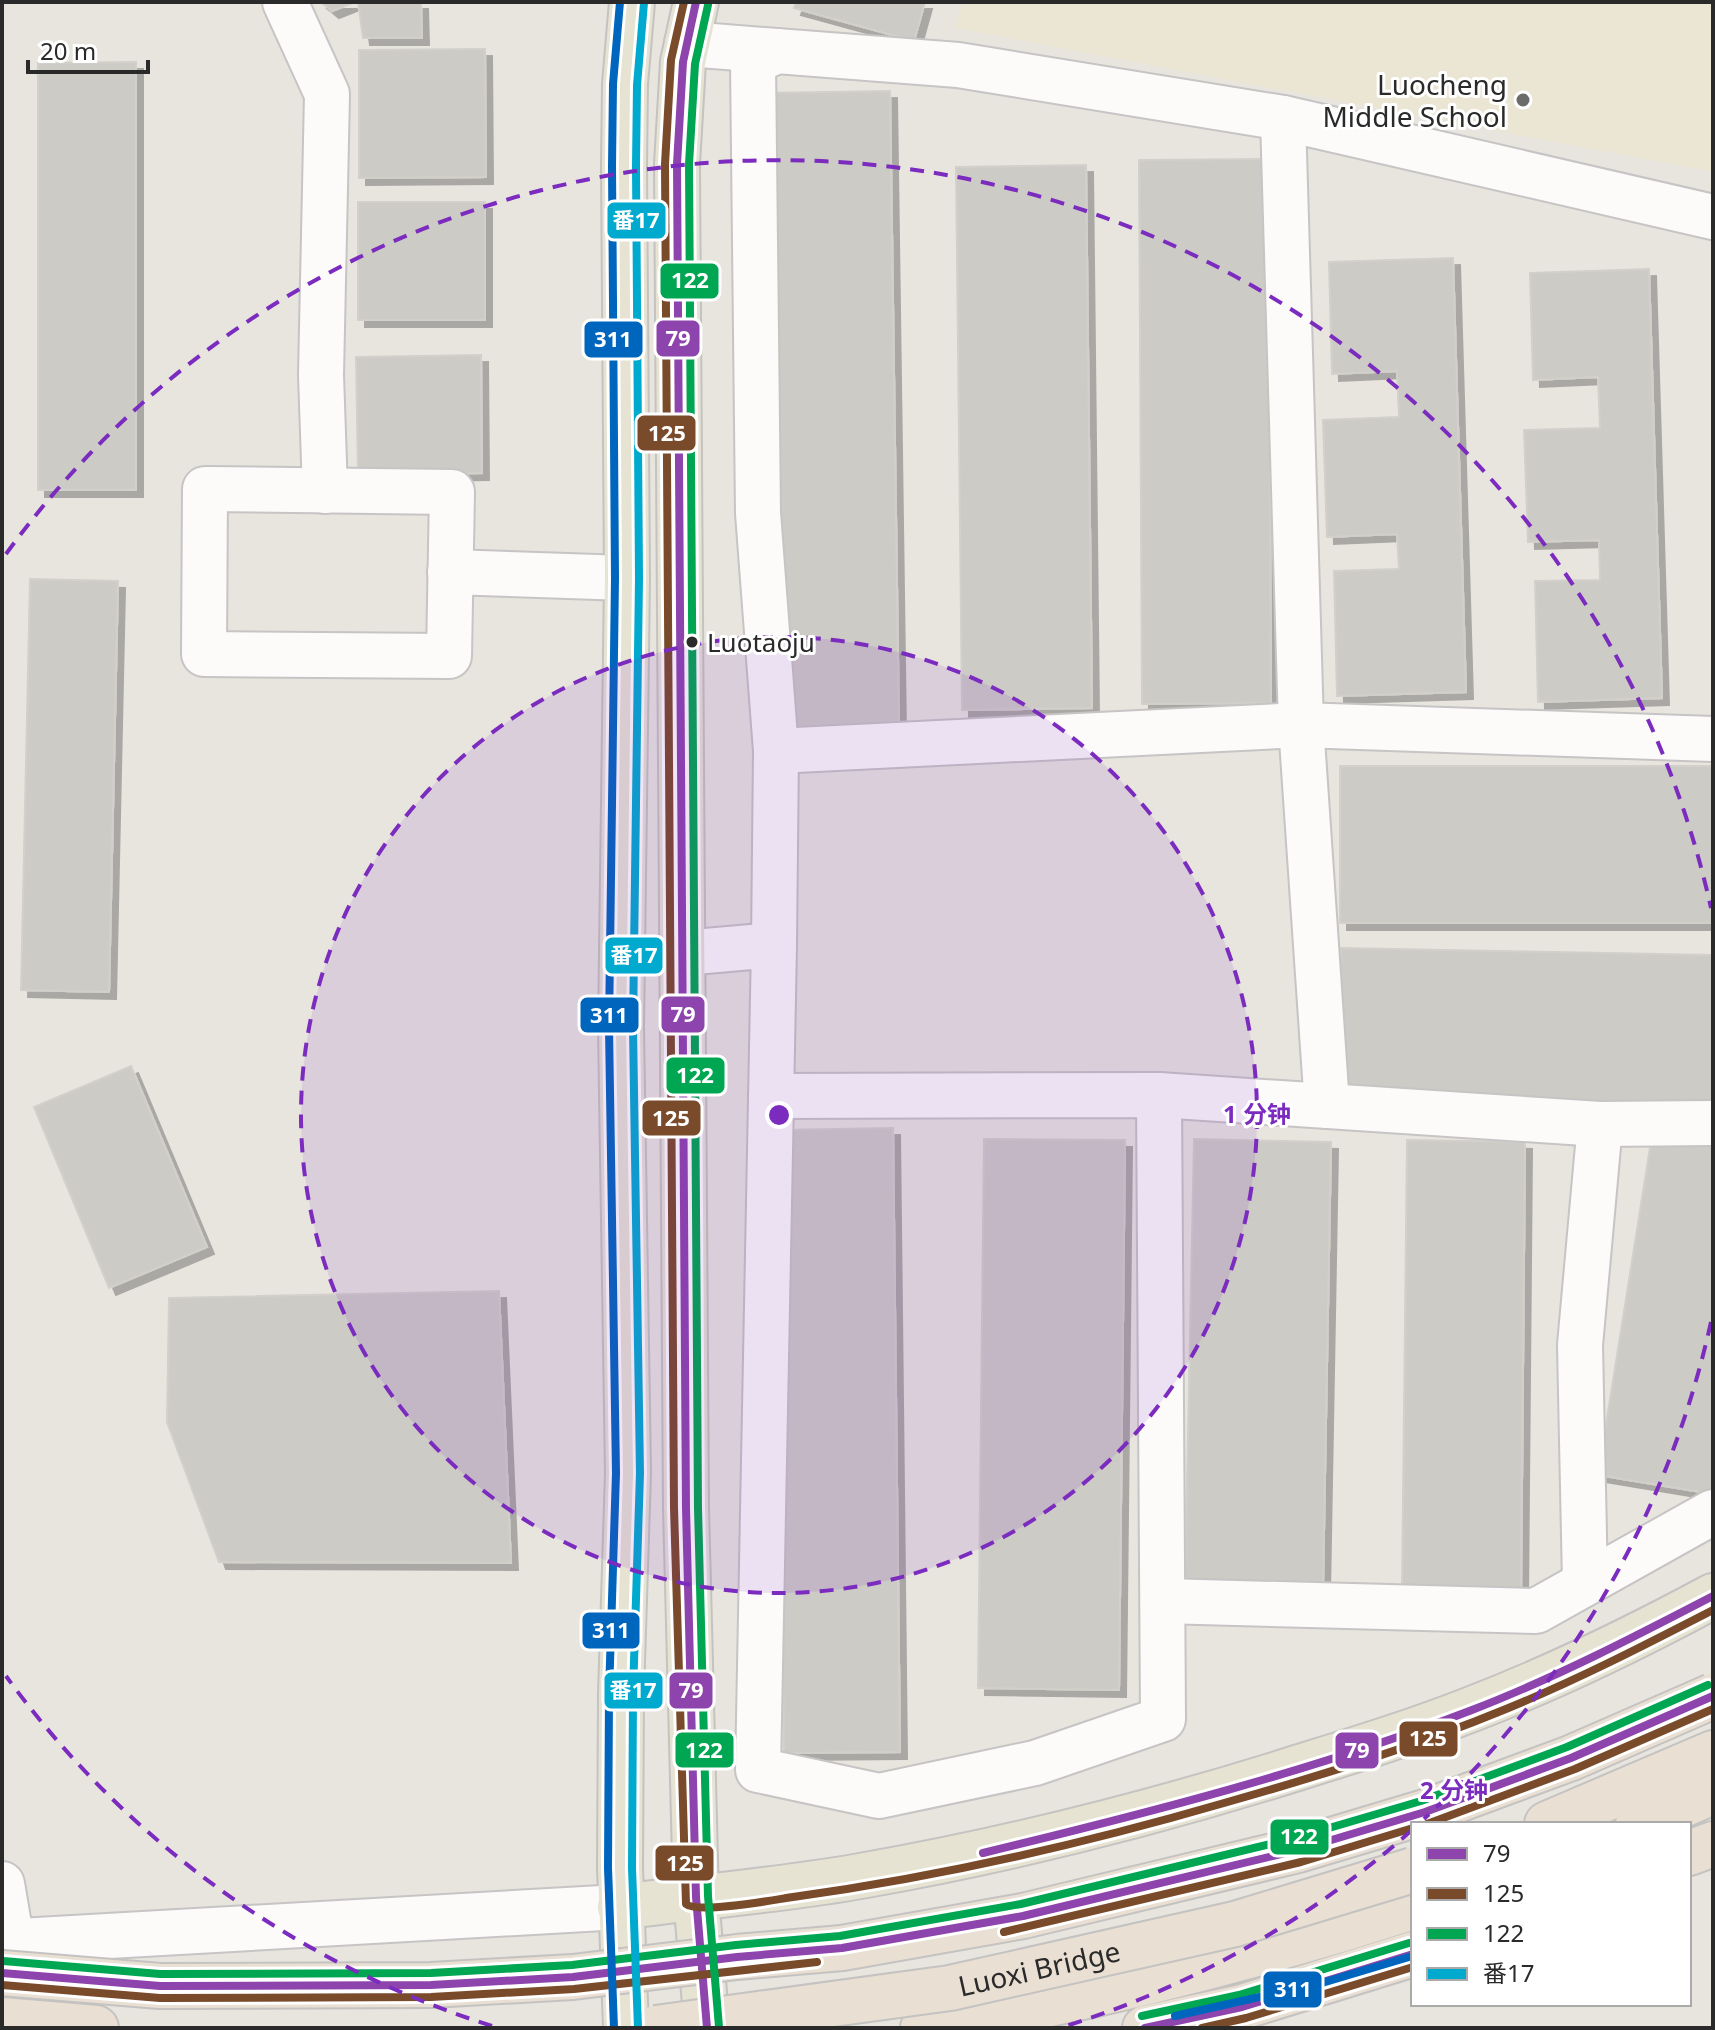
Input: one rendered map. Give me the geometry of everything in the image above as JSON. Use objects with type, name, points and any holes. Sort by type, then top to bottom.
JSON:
[{"type":"highway","name":"Luoxi Bridge","points":[[5,1953],[160,1986],[431,1985],[573,1977],[842,1948],[1023,1916],[1298,1850],[1425,1812],[1571,1758],[1713,1696]]},
{"type":"highway","points":[[1552,1822],[1713,1753]]},
{"type":"highway","points":[[1643,1822],[1713,1792]]},
{"type":"highway","points":[[1691,1852],[1713,1844]]},
{"type":"highway","name":"Luoxi Bridge","points":[[656,2028],[950,1988],[1235,1924],[1411,1871]]},
{"type":"highway","name":"Luoxi Bridge","points":[[923,2028],[1093,1994],[1246,1958],[1411,1908]]},
{"type":"highway","points":[[1145,2028],[1242,2007],[1411,1955]]},
{"type":"highway","points":[[2,2020],[96,2028]]},
{"type":"main road","points":[[626,2028],[620,1907],[621,1694],[628,1473],[621,1028],[627,578],[625,98],[632,2]]},
{"type":"main road","points":[[696,2],[683,62],[677,164],[687,1568],[696,1897],[707,2028]]},
{"type":"main road","points":[[620,1907],[864,1876],[976,1855],[1229,1790],[1472,1709],[1567,1670],[1713,1596]]},
{"type":"main road","points":[[1691,1869],[1713,1860]]},
{"type":"main road","points":[[1178,2028],[1325,1995],[1411,1969]]},
{"type":"street","points":[[285,2],[327,94],[321,375],[325,491]]},
{"type":"street","points":[[687,44],[958,65],[1283,118],[1713,217]]},
{"type":"street","points":[[777,51],[753,62],[758,513],[776,751],[758,1770],[879,1796],[1035,1763],[1163,1719],[1159,1095]]},
{"type":"street","points":[[1283,118],[1301,725],[1327,1106]]},
{"type":"street","points":[[205,489],[325,491],[452,492],[449,656],[204,654],[205,489]]},
{"type":"street","points":[[450,572],[627,578]]},
{"type":"street","points":[[776,751],[1301,725],[1713,739]]},
{"type":"street","points":[[683,953],[774,945]]},
{"type":"street","points":[[771,1096],[1159,1095],[1600,1124],[1713,1123]]},
{"type":"street","points":[[1585,1583],[1580,1345],[1600,1124]]},
{"type":"street","points":[[1163,1601],[1536,1611],[1713,1512]]},
{"type":"street","points":[[2,1884],[5,1953],[620,1907]]},
{"type":"shaded area","name":"Luocheng Middle School","points":[[962,2],[1713,2],[1713,172],[955,28]]},
{"type":"building","points":[[321,2],[355,2],[332,11]]},
{"type":"building","points":[[358,2],[421,2],[422,38],[363,38]]},
{"type":"building","points":[[796,2],[925,2],[914,41],[794,8]]},
{"type":"building","points":[[485,49],[486,177],[359,178],[359,50]]},
{"type":"building","points":[[136,62],[136,490],[38,490],[38,63]]},
{"type":"building","points":[[890,91],[899,728],[769,730],[761,93]]},
{"type":"building","points":[[1269,159],[1271,703],[1142,704],[1139,160]]},
{"type":"building","points":[[1086,165],[1092,708],[962,710],[956,167]]},
{"type":"building","points":[[358,202],[485,202],[485,320],[358,320]]},
{"type":"building","points":[[1453,258],[1466,692],[1337,696],[1334,571],[1399,569],[1397,534],[1327,537],[1323,420],[1399,417],[1397,371],[1332,374],[1329,262]]},
{"type":"building","points":[[1649,269],[1662,698],[1538,702],[1535,581],[1600,580],[1599,540],[1528,542],[1524,430],[1600,428],[1598,377],[1533,380],[1530,273]]},
{"type":"building","points":[[481,355],[482,473],[358,475],[356,357]]},
{"type":"building","points":[[30,579],[118,581],[109,992],[21,990]]},
{"type":"building","points":[[1340,766],[1713,766],[1713,923],[1340,923]]},
{"type":"building","points":[[1341,948],[1713,955],[1713,1112],[1337,1105]]},
{"type":"building","points":[[131,1066],[207,1247],[109,1288],[34,1107]]},
{"type":"building","points":[[893,1128],[900,1752],[784,1753],[777,1130]]},
{"type":"building","points":[[1652,1135],[1713,1144],[1713,1494],[1598,1475]]},
{"type":"building","points":[[984,1139],[1125,1140],[1119,1690],[978,1688]]},
{"type":"building","points":[[1194,1139],[1331,1142],[1323,1586],[1185,1583]]},
{"type":"building","points":[[1407,1140],[1525,1142],[1521,1592],[1402,1590]]},
{"type":"building","points":[[499,1291],[511,1563],[219,1562],[167,1422],[169,1298]]},
{"type":"transit line","name":"311","points":[[614,2028],[608,1868],[609,1694],[616,1473],[609,1028],[615,578],[612,166],[613,84],[620,2]]},
{"type":"transit line","name":"125","points":[[684,2],[671,60],[665,164],[674,1508],[686,1904],[705,1908],[736,1905],[902,1880],[1064,1845],[1224,1803],[1366,1760],[1471,1723],[1585,1674],[1713,1610]]},
{"type":"transit line","name":"79","points":[[696,2],[683,62],[677,164],[686,1508],[696,1897],[707,2028]]},
{"type":"transit line","name":"番17","points":[[638,2028],[632,1868],[633,1694],[640,1473],[633,1028],[639,578],[636,166],[637,85],[644,3]]},
{"type":"transit line","name":"122","points":[[708,5],[695,64],[689,164],[698,1508],[708,1896],[719,2027]]},
{"type":"transit line","name":"79","points":[[983,1853],[1291,1772],[1412,1732],[1534,1684],[1713,1596]]},
{"type":"transit line","name":"122","points":[[3,1961],[160,1974],[431,1973],[572,1965],[840,1936],[1021,1904],[1295,1838],[1421,1801],[1567,1747],[1708,1685]]},
{"type":"transit line","name":"79","points":[[2,1973],[160,1986],[431,1985],[573,1977],[842,1948],[1023,1916],[1298,1850],[1425,1812],[1571,1758],[1713,1696]]},
{"type":"transit line","name":"125","points":[[1432,1822],[1575,1769],[1713,1709]]},
{"type":"transit line","name":"125","points":[[1004,1932],[1301,1862],[1411,1829]]},
{"type":"transit line","name":"122","points":[[1142,2016],[1239,1995],[1409,1943]]},
{"type":"transit line","name":"79","points":[[1145,2028],[1242,2007],[1411,1955]]},
{"type":"transit line","name":"311","points":[[1175,2016],[1322,1983],[1409,1957]]},
{"type":"transit line","name":"125","points":[[2,1985],[160,1998],[431,1997],[574,1989],[817,1962]]},
{"type":"transit line","name":"125","points":[[1202,2028],[1246,2018],[1411,1968]]},
{"type":"place","name":"Luocheng Middle School","points":[[1523,100]]},
{"type":"place","name":"Luotaoju","points":[[692,642]]}]
